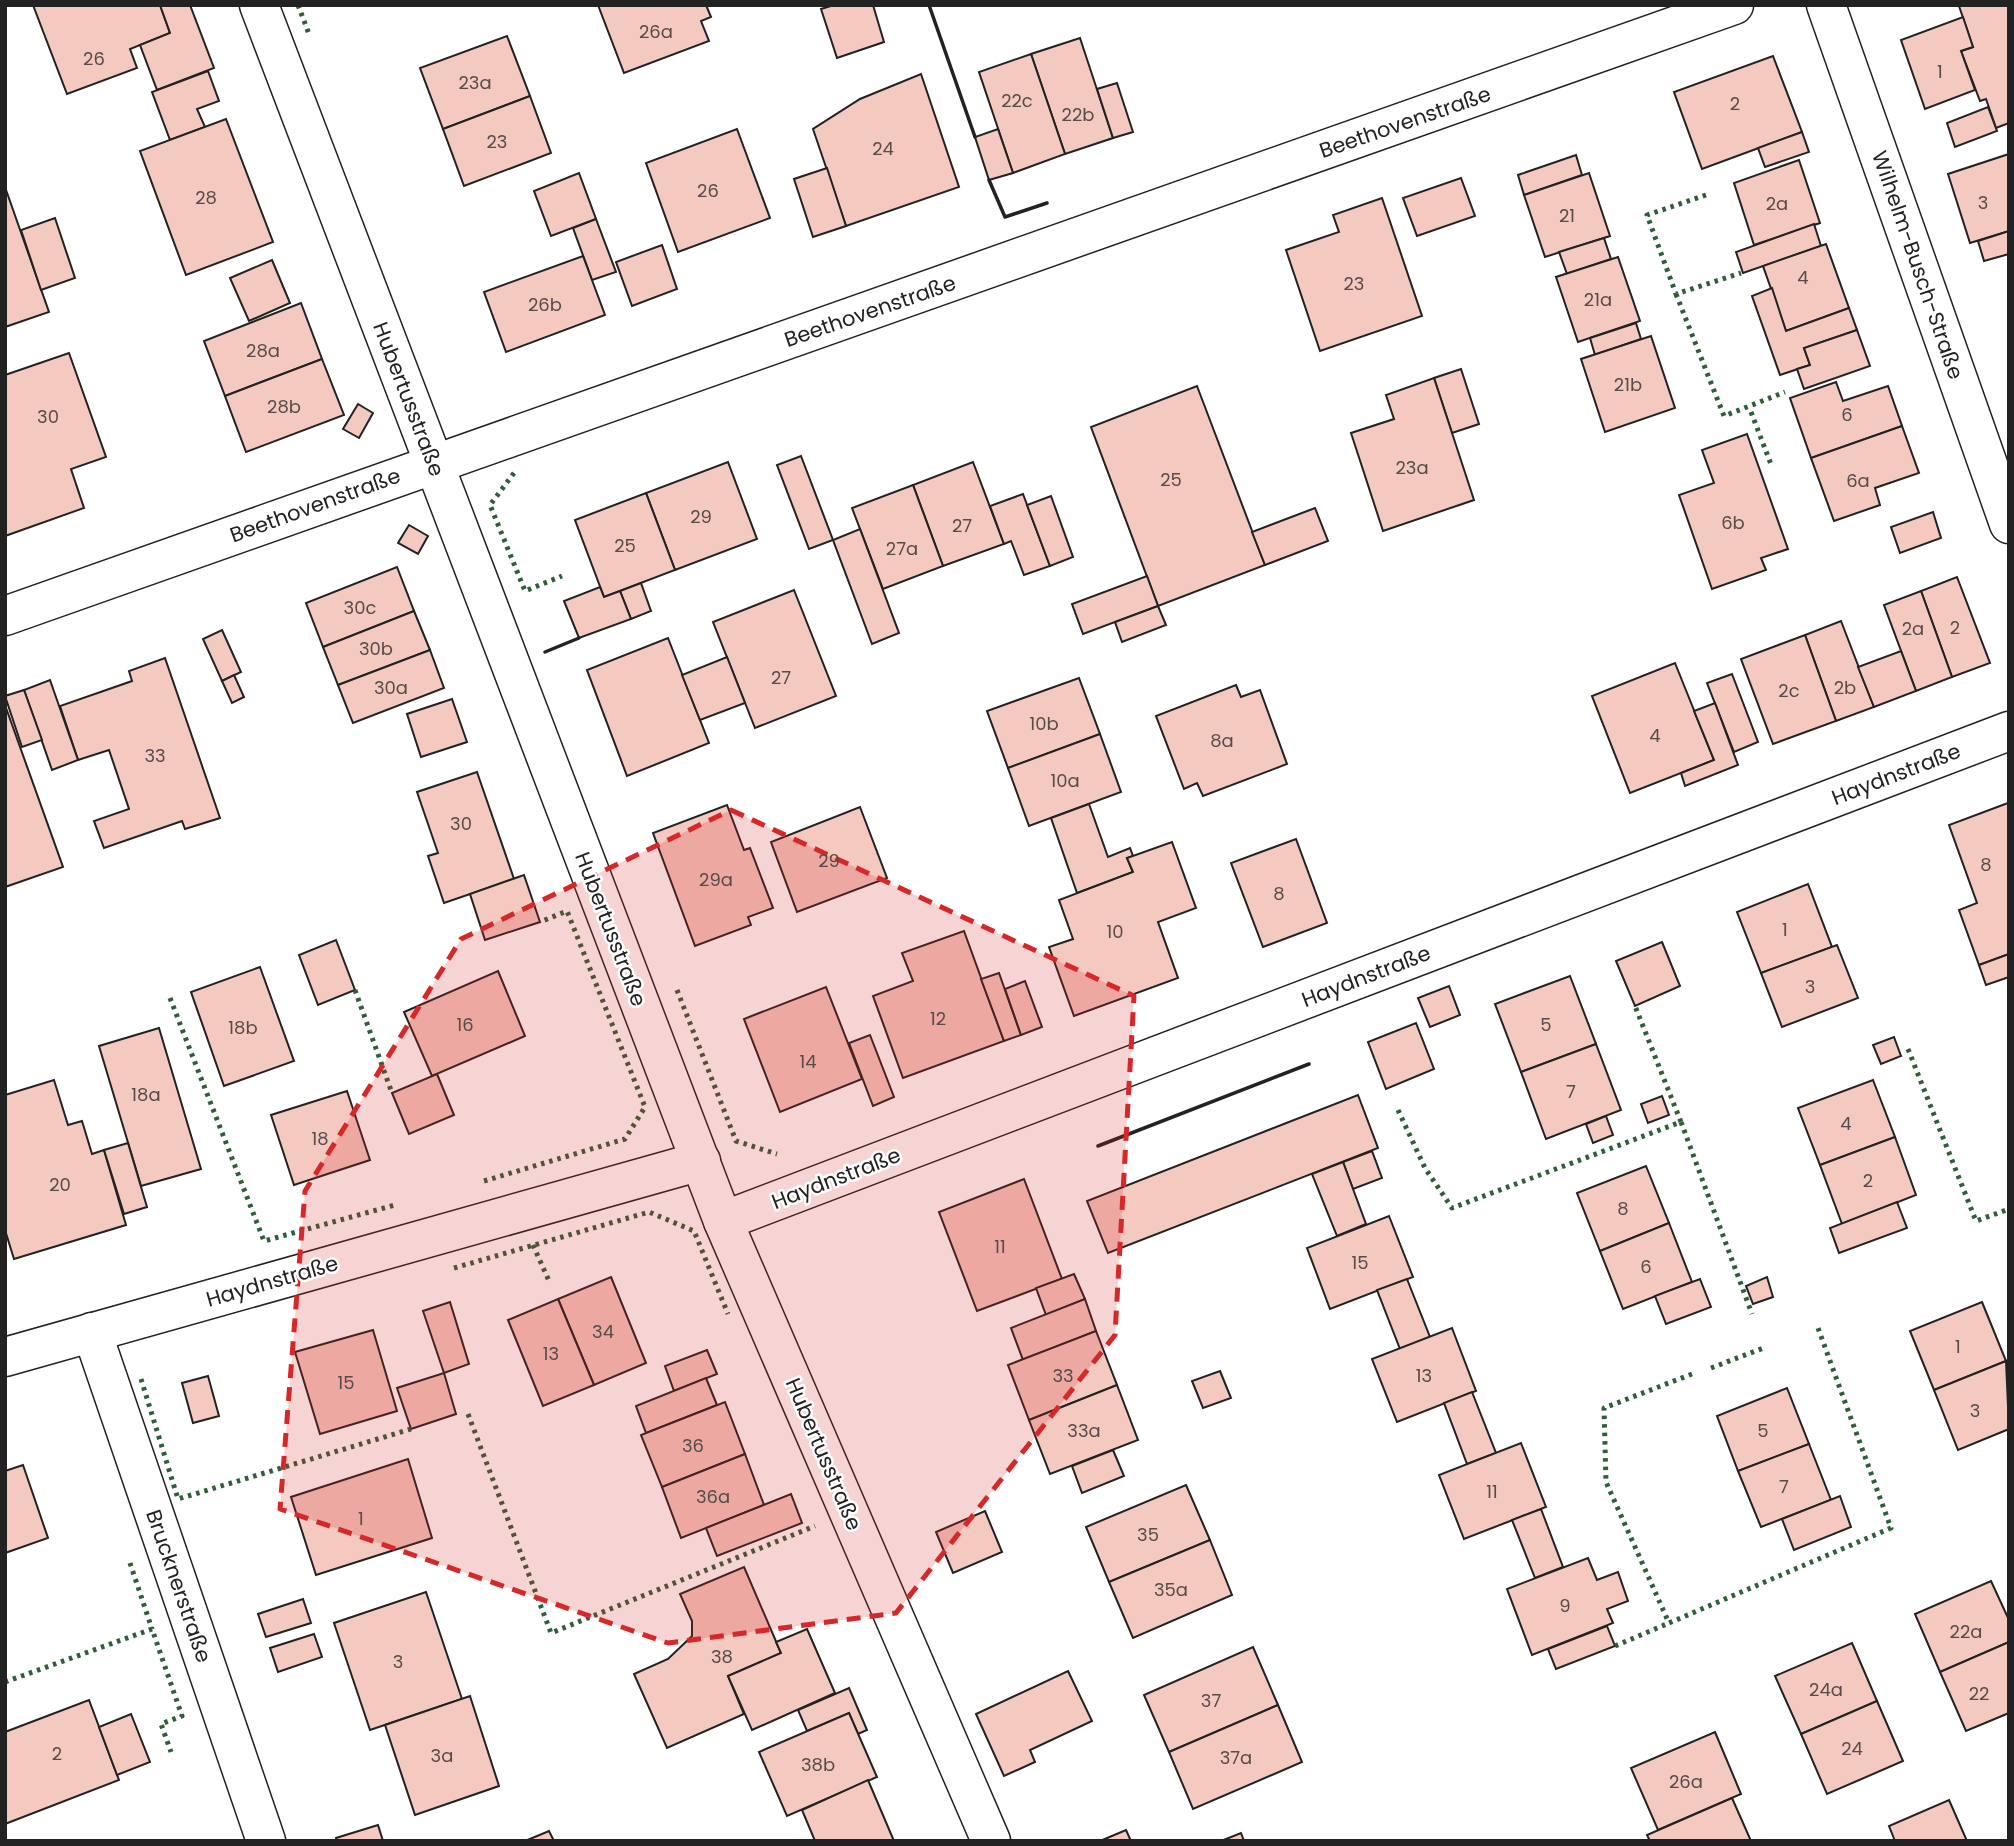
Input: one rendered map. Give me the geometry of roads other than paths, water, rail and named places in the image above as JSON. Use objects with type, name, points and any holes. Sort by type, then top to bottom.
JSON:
[{"type":"street","name":"Hubertusstraße","points":[[258,5],[723,1221],[991,1841]]},
{"type":"street","name":"Beethovenstraße","points":[[5,616],[1734,5]]},
{"type":"street","name":"Wilhelm-Busch-Straße","points":[[1826,5],[2009,524]]},
{"type":"street","name":"Haydnstraße","points":[[723,1221],[2009,731]]},
{"type":"street","name":"Haydnstraße","points":[[5,1357],[701,1161]]},
{"type":"street","name":"Brucknerstraße","points":[[92,1332],[267,1841]]}]
